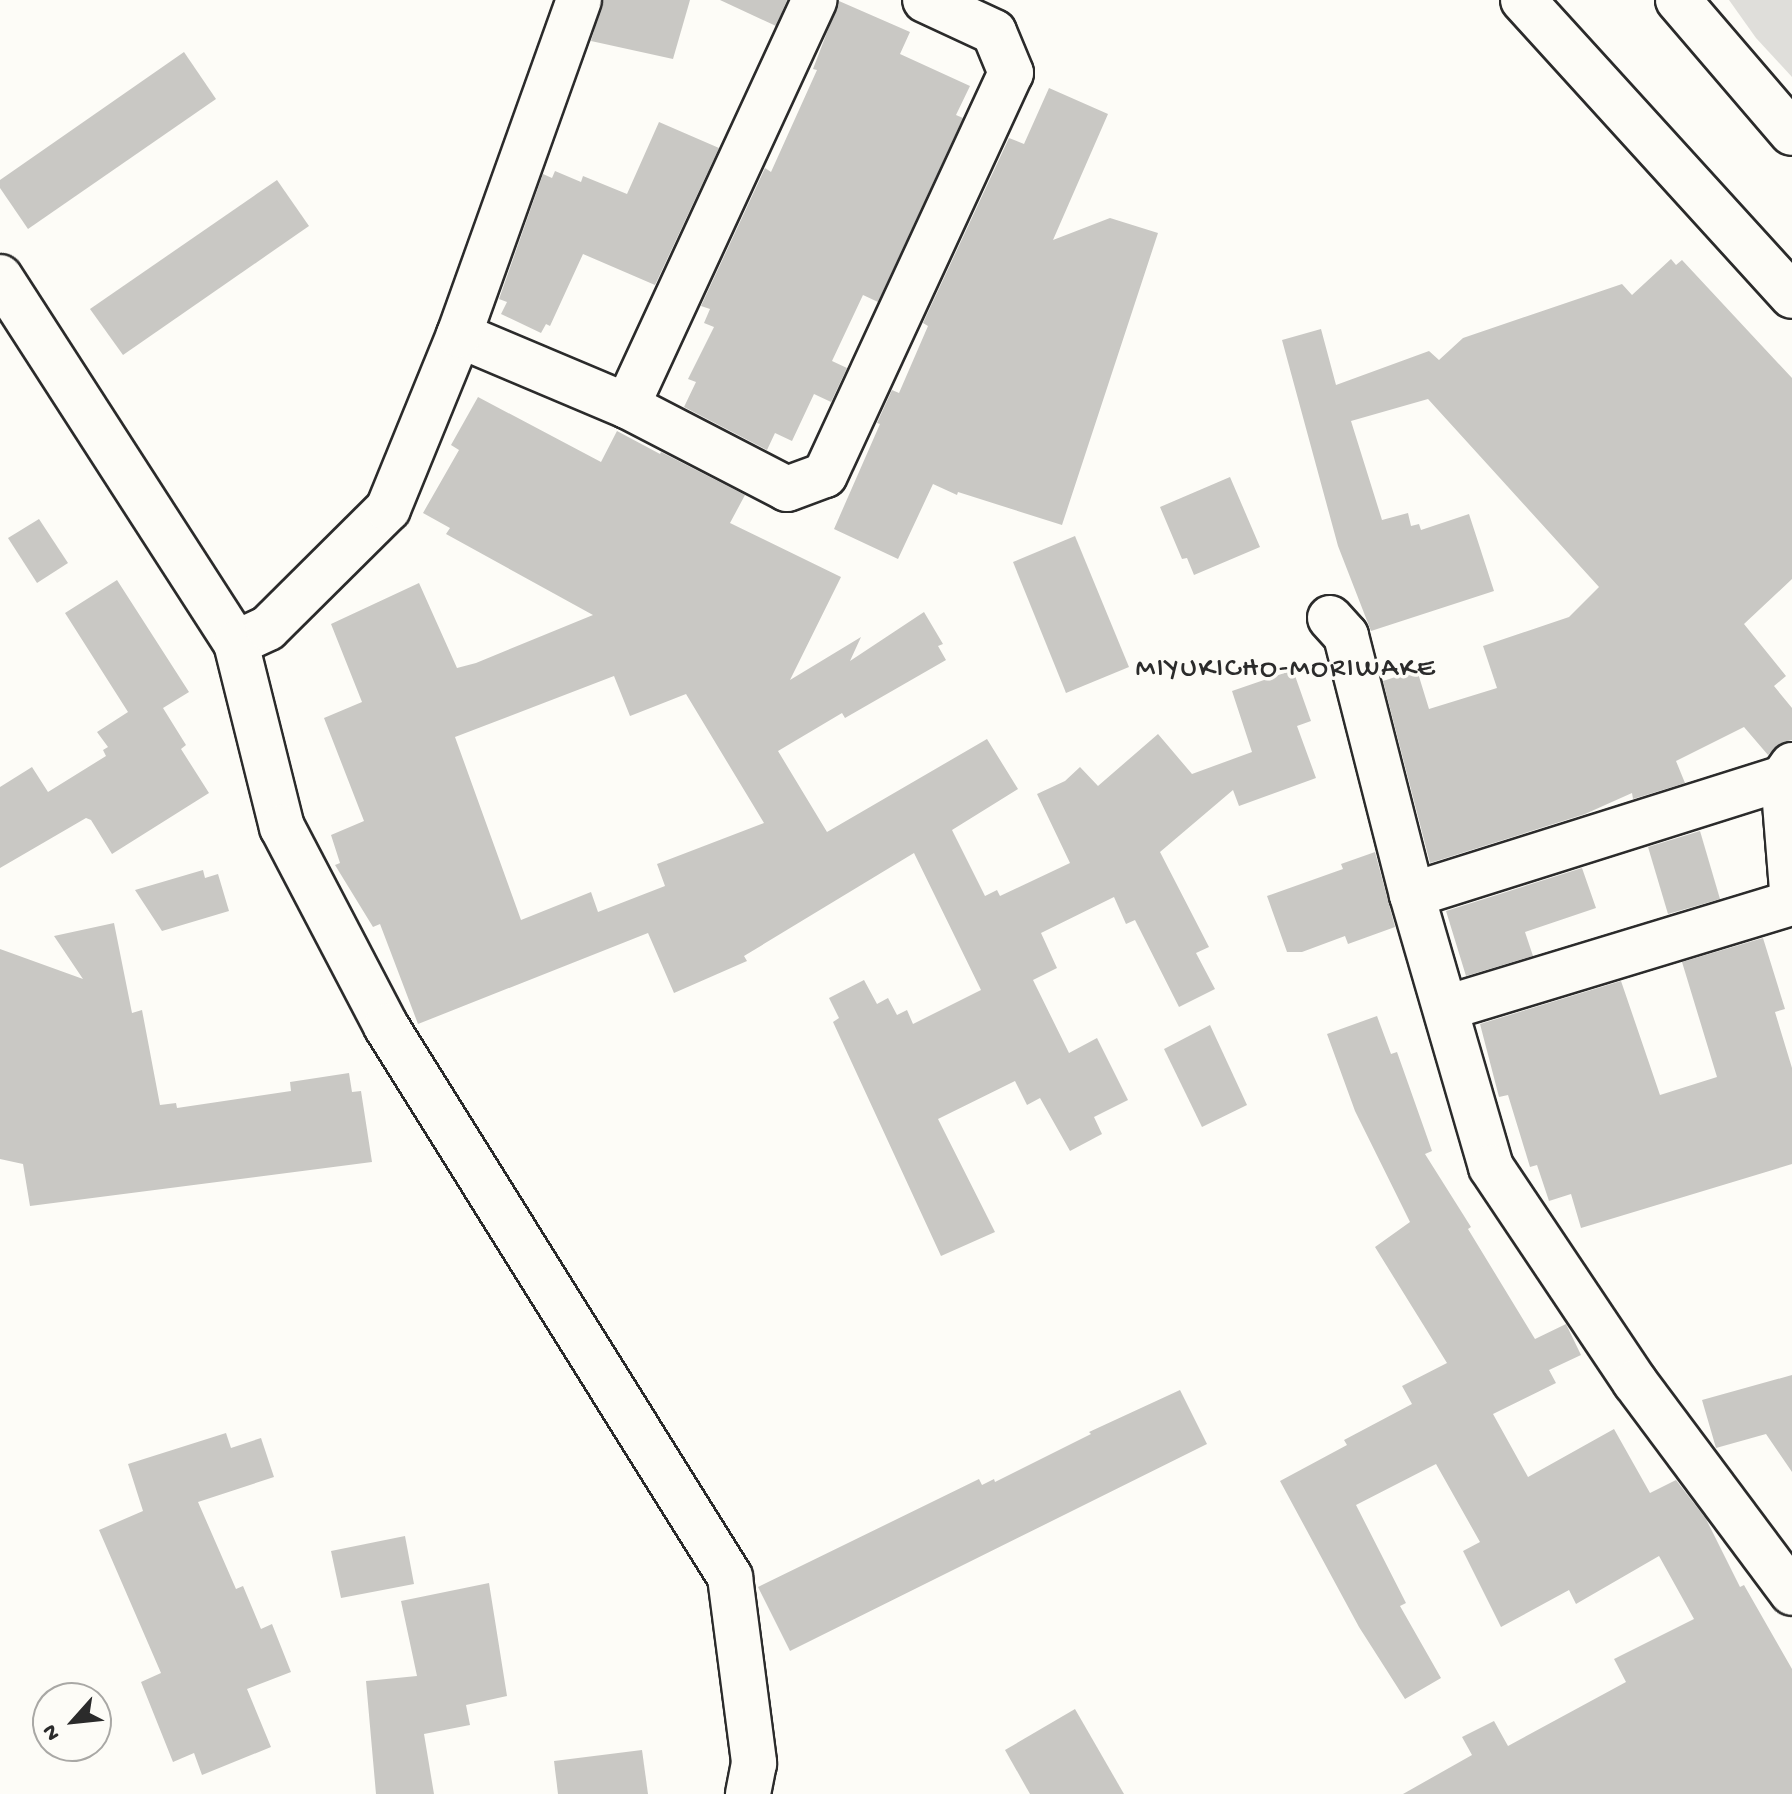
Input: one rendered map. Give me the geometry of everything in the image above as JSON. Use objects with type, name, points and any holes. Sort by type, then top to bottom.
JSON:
[{"type":"street","points":[[236,643],[268,628],[388,509],[459,335],[579,0]]},
{"type":"street","points":[[627,406],[815,0]]},
{"type":"street","points":[[459,335],[627,406],[787,489],[825,475],[1011,73],[994,32],[925,0]]},
{"type":"street","points":[[1523,0],[1792,296]]},
{"type":"street","points":[[1678,0],[1792,133]]},
{"type":"street","points":[[0,277],[236,643],[282,827],[386,1026],[730,1577],[754,1763],[748,1794]]},
{"type":"street","points":[[1330,618],[1346,636],[1412,895],[1491,1167],[1635,1382],[1792,1593]]},
{"type":"street","points":[[1412,895],[1787,772],[1792,890]]},
{"type":"street","points":[[1446,1008],[1792,903]]},
{"type":"shaded area","points":[[1729,0],[1792,0],[1792,77],[1756,38]]},
{"type":"building","points":[[603,0],[690,0],[673,59],[591,41]]},
{"type":"building","points":[[720,0],[787,0],[776,26]]},
{"type":"building","points":[[839,1],[910,32],[900,54],[970,86],[956,115],[963,118],[878,302],[863,295],[832,361],[847,368],[831,402],[814,394],[792,441],[775,433],[767,450],[684,407],[696,382],[688,379],[714,327],[704,323],[710,309],[701,306],[765,168],[771,172],[817,70],[813,69]]},
{"type":"building","points":[[184,52],[216,99],[28,229],[0,188],[0,180]]},
{"type":"building","points":[[1049,88],[1108,114],[1053,240],[1110,218],[1158,233],[1062,525],[958,492],[957,495],[933,484],[898,559],[834,529],[880,424],[877,423],[892,390],[899,393],[928,326],[923,323],[1009,138],[1024,144]]},
{"type":"building","points":[[659,122],[719,148],[655,285],[583,254],[550,326],[546,324],[541,333],[501,314],[507,302],[499,299],[543,174],[552,178],[555,171],[581,182],[583,176],[627,194]]},
{"type":"building","points":[[277,180],[309,226],[123,355],[90,309]]},
{"type":"building","points":[[1671,259],[1676,265],[1682,260],[1792,378],[1792,579],[1744,624],[1786,676],[1774,686],[1792,708],[1792,740],[1781,743],[1768,755],[1744,727],[1676,761],[1685,783],[1633,799],[1632,793],[1585,814],[1430,863],[1383,681],[1417,670],[1429,709],[1497,688],[1483,646],[1569,617],[1599,587],[1428,399],[1351,421],[1382,520],[1408,513],[1411,526],[1419,524],[1421,530],[1469,514],[1494,591],[1371,631],[1338,546],[1282,340],[1321,329],[1336,385],[1429,351],[1439,360],[1463,338],[1622,284],[1632,295]]},
{"type":"building","points":[[478,397],[601,462],[617,431],[745,495],[730,523],[841,577],[790,680],[861,637],[850,661],[924,612],[943,644],[938,646],[946,660],[845,718],[842,713],[778,751],[827,832],[987,739],[1018,789],[952,830],[985,896],[997,890],[1000,896],[1070,863],[1037,794],[1065,781],[1080,767],[1098,786],[1158,734],[1192,774],[1252,752],[1232,691],[1293,670],[1311,721],[1297,726],[1316,778],[1239,806],[1233,790],[1160,852],[1209,947],[1196,953],[1215,989],[1179,1007],[1135,920],[1126,924],[1114,897],[1041,933],[1057,968],[1033,980],[1069,1053],[1097,1038],[1128,1100],[1094,1117],[1102,1134],[1070,1151],[1040,1098],[1027,1105],[1015,1081],[938,1119],[995,1232],[941,1256],[833,1022],[839,1018],[829,998],[864,980],[877,1004],[888,998],[897,1015],[907,1010],[913,1024],[981,990],[914,853],[744,956],[747,961],[674,993],[648,933],[418,1024],[380,924],[373,927],[335,865],[340,863],[331,835],[364,821],[324,718],[362,702],[331,624],[419,583],[457,668],[593,615],[446,534],[450,528],[423,513],[459,450],[451,445]],"holes":[[[614,676],[630,716],[686,694],[764,823],[657,864],[665,886],[598,912],[591,892],[521,920],[455,737]]]},
{"type":"building","points":[[1230,477],[1260,547],[1194,575],[1187,558],[1182,559],[1160,507]]},
{"type":"building","points":[[39,519],[68,563],[37,583],[8,538]]},
{"type":"building","points":[[1075,536],[1129,667],[1066,693],[1013,562]]},
{"type":"building","points":[[117,580],[189,692],[163,708],[186,745],[181,749],[209,793],[112,854],[91,820],[86,818],[0,868],[0,787],[32,767],[48,792],[106,756],[103,750],[108,747],[97,732],[128,712],[65,613]]},
{"type":"building","points":[[1700,831],[1720,899],[1668,914],[1648,847]]},
{"type":"building","points":[[1375,852],[1395,927],[1348,944],[1345,936],[1302,952],[1287,952],[1267,896],[1343,869],[1341,864]]},
{"type":"building","points":[[1582,868],[1596,908],[1525,932],[1533,956],[1466,976],[1446,911]]},
{"type":"building","points":[[203,870],[205,878],[218,874],[229,911],[162,931],[135,890]]},
{"type":"building","points":[[114,923],[132,1013],[142,1010],[160,1105],[176,1103],[177,1108],[291,1091],[290,1082],[349,1073],[352,1092],[361,1091],[372,1162],[30,1206],[23,1164],[0,1159],[0,949],[83,979],[54,936]]},
{"type":"building","points":[[1763,938],[1785,1009],[1775,1012],[1792,1068],[1792,1164],[1581,1228],[1571,1194],[1549,1201],[1537,1165],[1530,1167],[1508,1095],[1499,1097],[1480,1024],[1621,981],[1660,1095],[1717,1077],[1682,962]]},
{"type":"building","points":[[1377,1016],[1391,1054],[1397,1052],[1432,1151],[1425,1154],[1471,1227],[1468,1229],[1535,1339],[1566,1324],[1581,1355],[1549,1370],[1556,1383],[1493,1414],[1528,1477],[1614,1429],[1650,1493],[1676,1480],[1706,1519],[1740,1587],[1744,1585],[1792,1669],[1792,1794],[1403,1794],[1472,1755],[1462,1737],[1494,1721],[1508,1746],[1626,1682],[1614,1659],[1694,1619],[1659,1556],[1576,1604],[1569,1590],[1501,1627],[1463,1551],[1480,1542],[1436,1464],[1356,1505],[1406,1603],[1400,1606],[1441,1678],[1405,1699],[1359,1627],[1280,1481],[1347,1445],[1344,1440],[1412,1404],[1402,1386],[1447,1363],[1375,1247],[1410,1222],[1355,1111],[1327,1034]]},
{"type":"building","points":[[1210,1025],[1247,1105],[1202,1127],[1164,1049]]},
{"type":"building","points":[[1792,1375],[1792,1472],[1766,1434],[1716,1448],[1702,1400]]},
{"type":"building","points":[[1180,1390],[1207,1444],[790,1651],[758,1587],[979,1479],[982,1485],[994,1479],[995,1482],[1091,1434],[1089,1432]]},
{"type":"building","points":[[226,1433],[231,1448],[261,1438],[274,1477],[198,1502],[236,1589],[243,1586],[261,1629],[272,1624],[291,1672],[247,1689],[271,1747],[202,1775],[194,1753],[173,1762],[141,1682],[161,1673],[99,1530],[143,1511],[128,1464]]},
{"type":"building","points":[[405,1536],[414,1584],[341,1598],[331,1551]]},
{"type":"building","points":[[489,1583],[507,1696],[466,1705],[470,1725],[424,1734],[434,1794],[376,1794],[366,1681],[417,1676],[401,1601]]},
{"type":"building","points":[[1075,1709],[1124,1794],[1030,1794],[1005,1750]]},
{"type":"building","points":[[642,1750],[648,1794],[558,1794],[554,1761]]},
{"type":"district","name":"MIYUKICHO-MORIWAKE","points":[[1286,670]]}]
